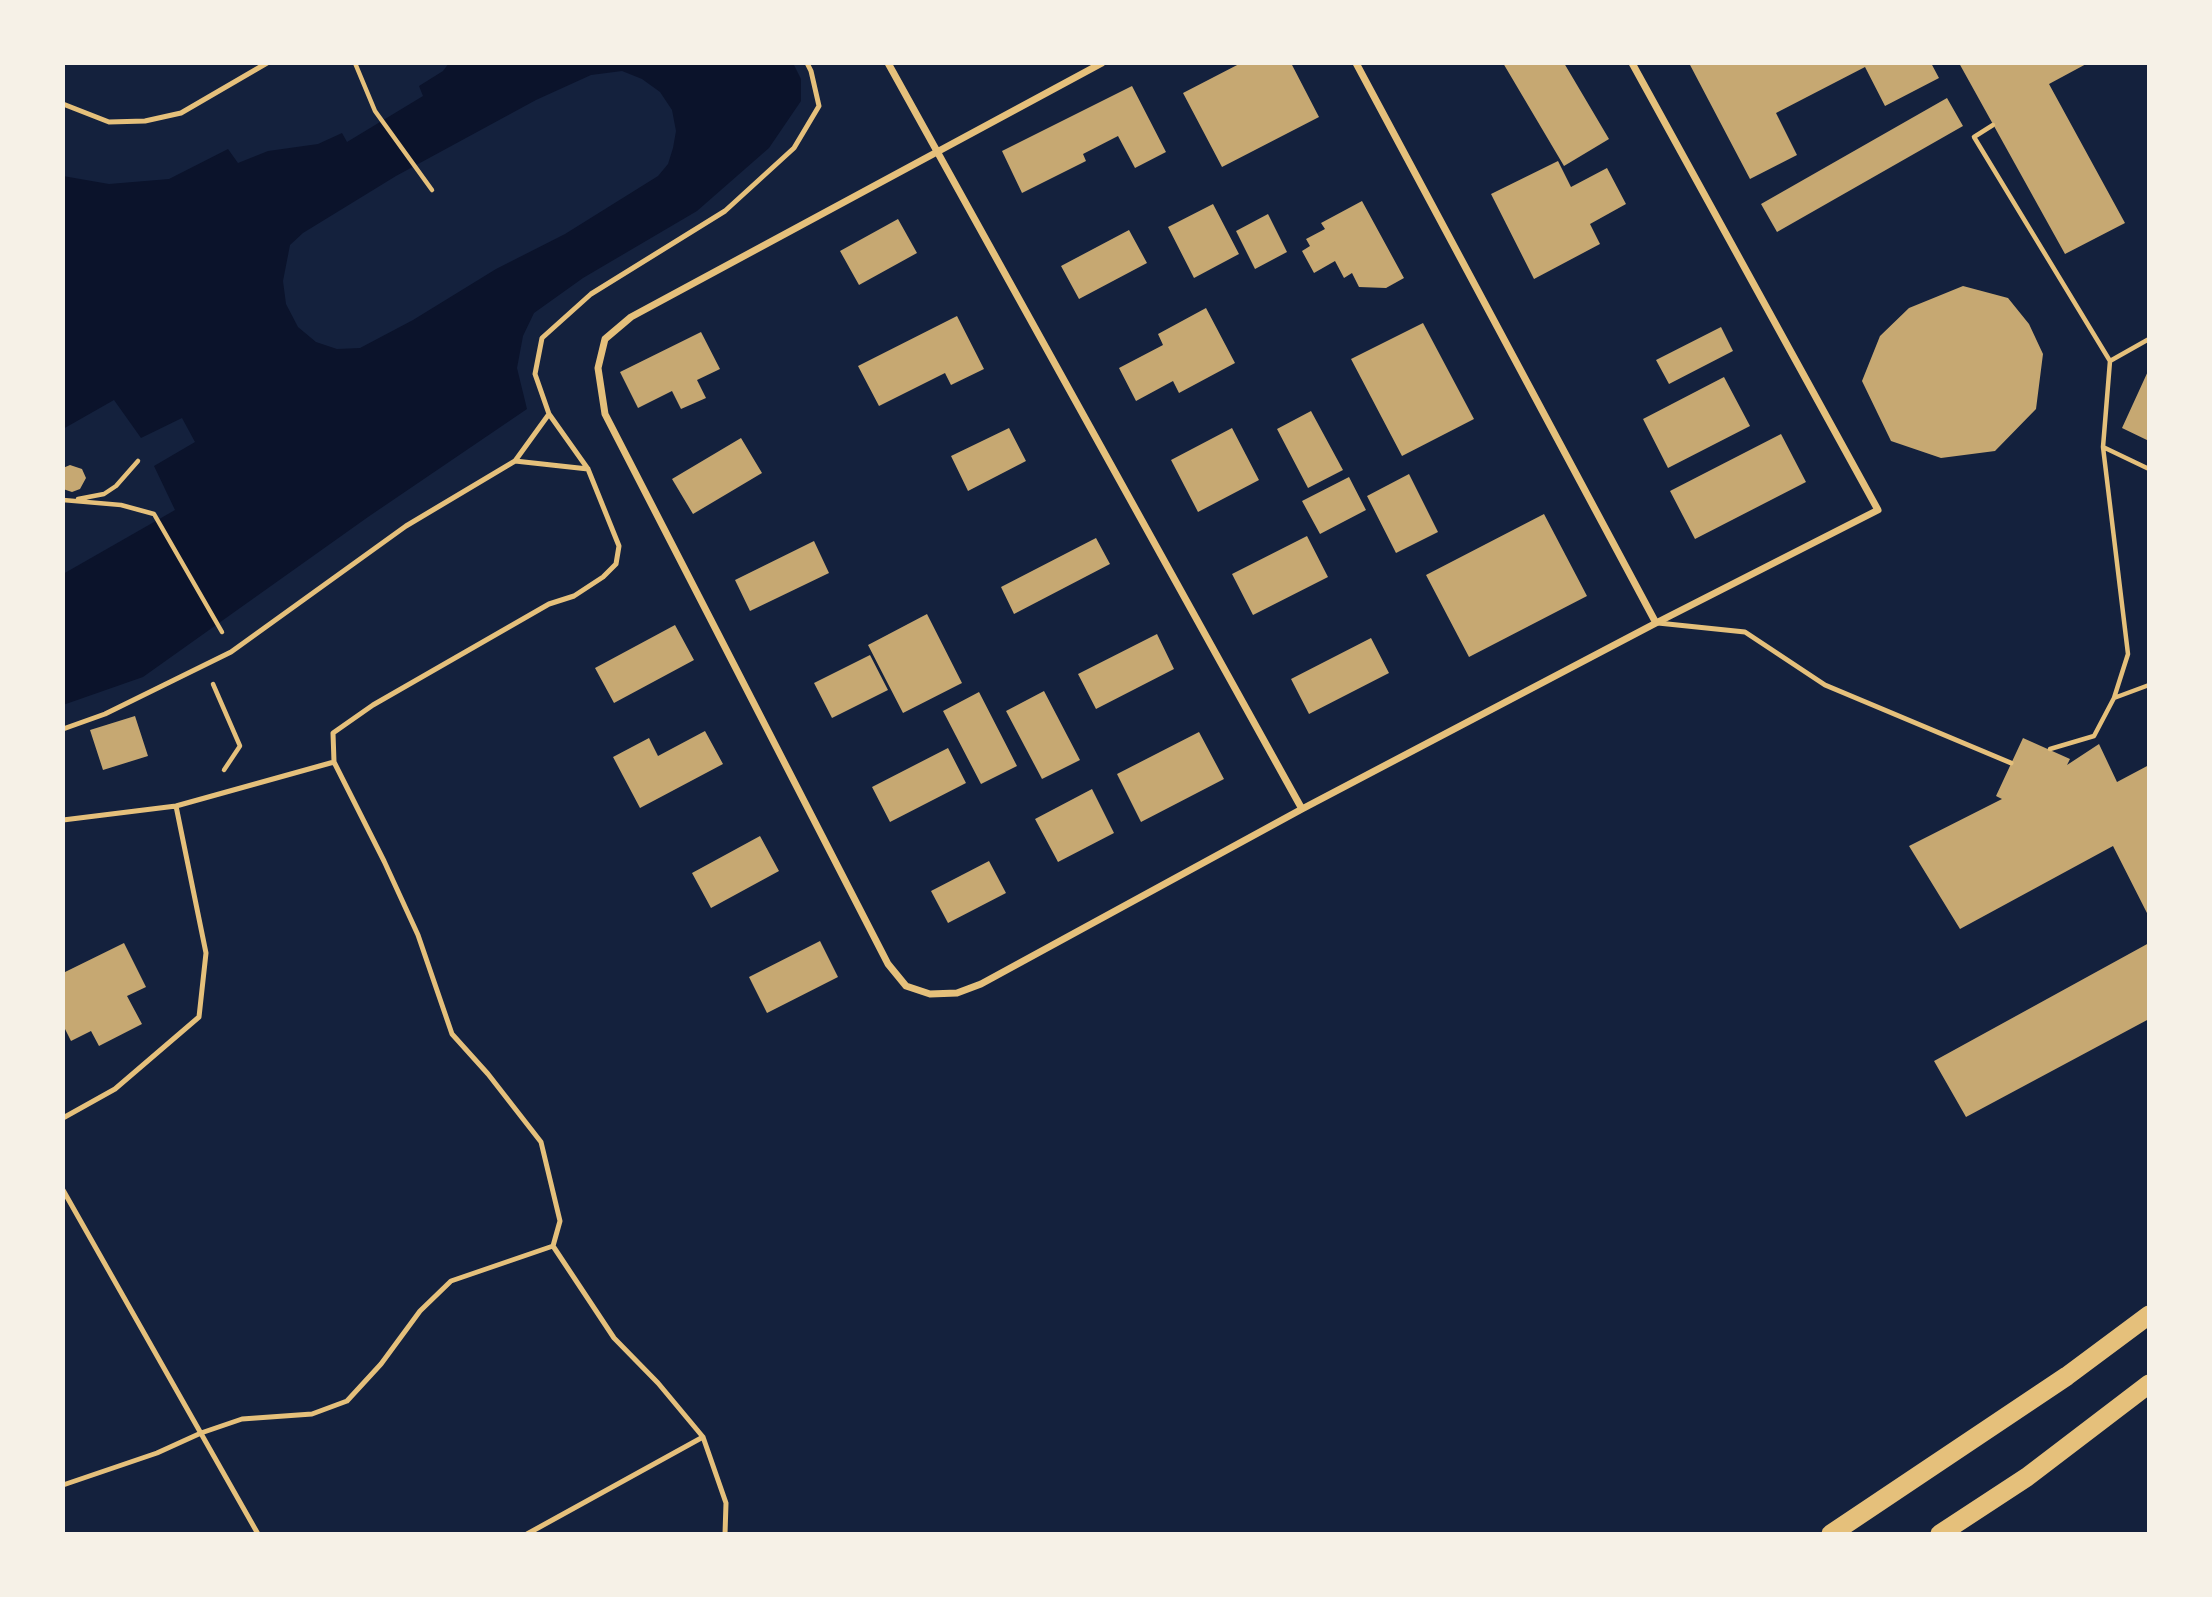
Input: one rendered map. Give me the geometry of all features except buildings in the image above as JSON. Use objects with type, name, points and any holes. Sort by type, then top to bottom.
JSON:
[{"type":"highway","points":[[1831,1534],[2067,1376],[2149,1315]]},
{"type":"highway","points":[[1940,1534],[2027,1477],[2149,1384]]},
{"type":"street","points":[[888,63],[1302,809]]},
{"type":"street","points":[[1102,63],[631,317],[605,340],[598,368],[605,414],[888,964],[906,986],[930,995],[957,993],[981,984],[1302,809],[1878,510],[1632,63]]},
{"type":"street","points":[[1356,63],[1656,623]]},
{"type":"lane","points":[[63,104],[109,122],[145,121],[181,113],[267,63]]},
{"type":"lane","points":[[725,1534],[726,1503],[703,1437],[658,1383],[614,1338],[553,1246],[560,1221],[541,1142],[488,1074],[452,1034],[418,935],[334,762],[333,733],[373,705],[549,604],[574,596],[603,577],[616,564],[619,546],[588,469],[549,414],[535,374],[542,338],[591,294],[725,211],[794,148],[819,106],[807,63]]},
{"type":"lane","points":[[63,729],[105,715],[251,639],[406,526],[515,461],[549,414]]},
{"type":"lane","points":[[515,461],[588,469]]},
{"type":"lane","points":[[1656,623],[1745,632],[1825,685],[2011,763]]},
{"type":"lane","points":[[63,820],[176,806],[334,762]]},
{"type":"lane","points":[[63,1118],[115,1089],[199,1017],[206,953],[176,806]]},
{"type":"lane","points":[[63,1191],[258,1534]]},
{"type":"lane","points":[[63,1485],[157,1453],[201,1433],[242,1419],[312,1415],[347,1401],[381,1364],[420,1311],[452,1281],[553,1246]]},
{"type":"lane","points":[[527,1534],[703,1437]]},
{"type":"path","points":[[355,63],[374,111],[432,190]]},
{"type":"path","points":[[1993,125],[1974,137],[2110,361],[2103,447],[2127,654],[2114,698],[2094,736],[2050,750]]},
{"type":"path","points":[[2110,361],[2149,340]]},
{"type":"path","points":[[2103,447],[2149,469]]},
{"type":"path","points":[[74,500],[104,494],[116,486],[138,461]]},
{"type":"path","points":[[63,500],[121,505],[154,514],[223,632]]},
{"type":"path","points":[[205,664],[240,746],[219,777],[227,791]]},
{"type":"path","points":[[2114,698],[2149,685]]},
{"type":"water","points":[[449,63],[793,63],[801,79],[801,101],[769,148],[697,211],[583,278],[534,313],[523,336],[517,368],[527,409],[368,517],[143,677],[63,705],[63,574],[175,510],[154,466],[195,442],[182,418],[141,438],[114,400],[63,429],[63,176],[109,184],[169,179],[228,149],[238,163],[268,151],[318,144],[342,133],[347,142],[423,96],[419,86],[443,71]],"holes":[[[622,71],[642,79],[660,92],[672,110],[676,131],[668,164],[658,176],[565,234],[496,269],[413,320],[360,348],[337,349],[316,342],[298,327],[286,304],[283,281],[290,245],[303,233],[396,176],[536,100],[591,75]]]}]
